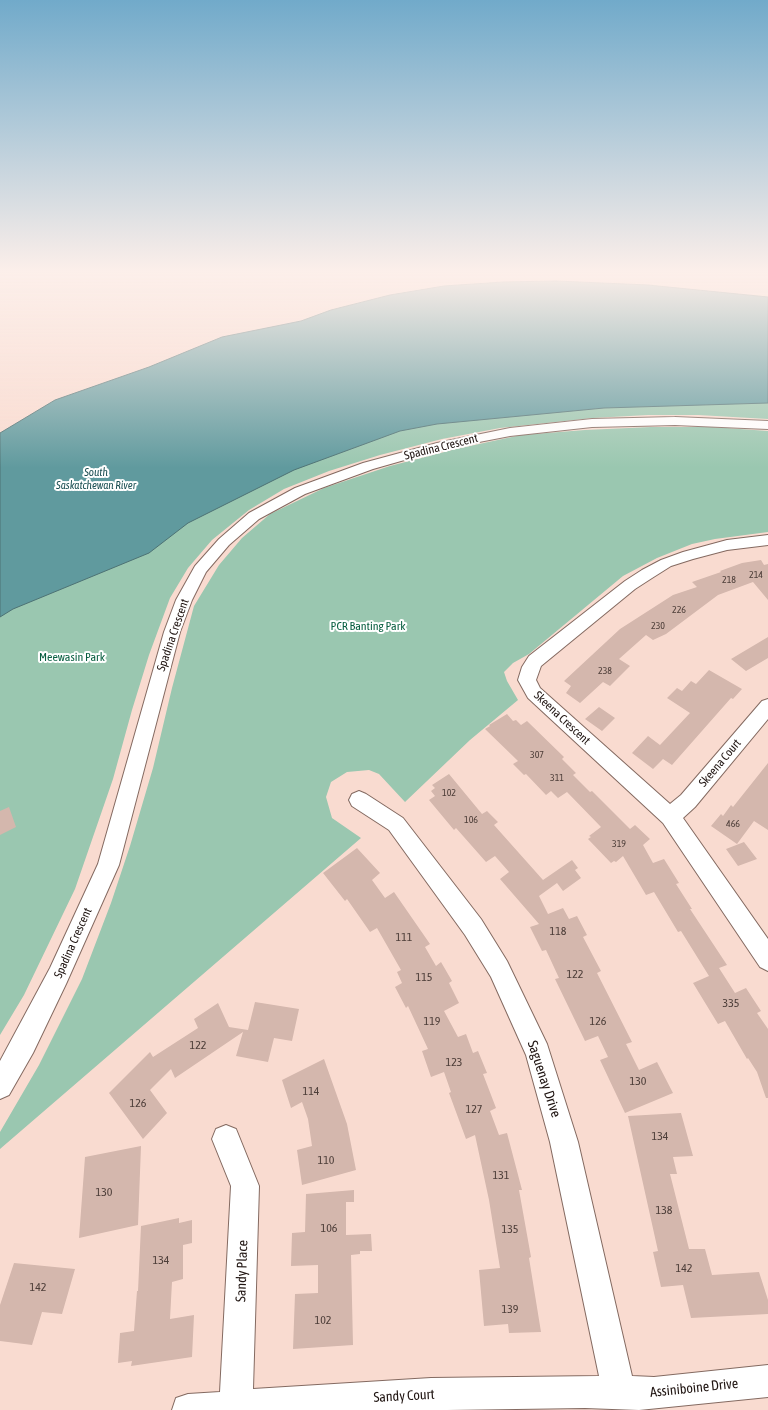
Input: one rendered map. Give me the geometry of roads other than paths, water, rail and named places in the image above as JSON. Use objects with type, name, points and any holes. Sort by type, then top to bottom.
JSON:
[{"type":"street","name":"Spadina Crescent","points":[[0,1086],[24,1044],[58,976],[108,865],[172,632],[184,600],[200,570],[224,542],[254,516],[300,491],[368,466],[441,446],[510,432],[592,423],[675,420],[768,425]]},
{"type":"street","name":"Skeena Crescent","points":[[768,540],[752,541],[709,549],[666,563],[630,585],[535,661],[528,673],[527,680],[534,693],[670,817],[768,959]]},
{"type":"street","name":"Skeena Court","points":[[670,817],[688,801],[768,706]]},
{"type":"street","name":"Saguenay Drive","points":[[359,800],[396,824],[473,927],[499,968],[538,1053],[564,1142],[621,1402]]},
{"type":"street","name":"Sandy Place","points":[[226,1139],[245,1186],[236,1406]]},
{"type":"street","name":"Assiniboine Drive","points":[[621,1402],[654,1394],[768,1381]]},
{"type":"street","name":"Sandy Court","points":[[188,1410],[431,1394],[585,1392],[621,1402]]},
{"type":"water","name":"South Saskatchewan River","points":[[222,337],[768,337],[768,403],[604,408],[437,424],[400,431],[294,470],[188,523],[149,553],[13,609],[0,617],[0,433],[55,400],[149,367]]},
{"type":"park label","name":"PCR Banting Park","points":[[368,626]]},
{"type":"park label","name":"Meewasin Park","points":[[72,657]]}]
